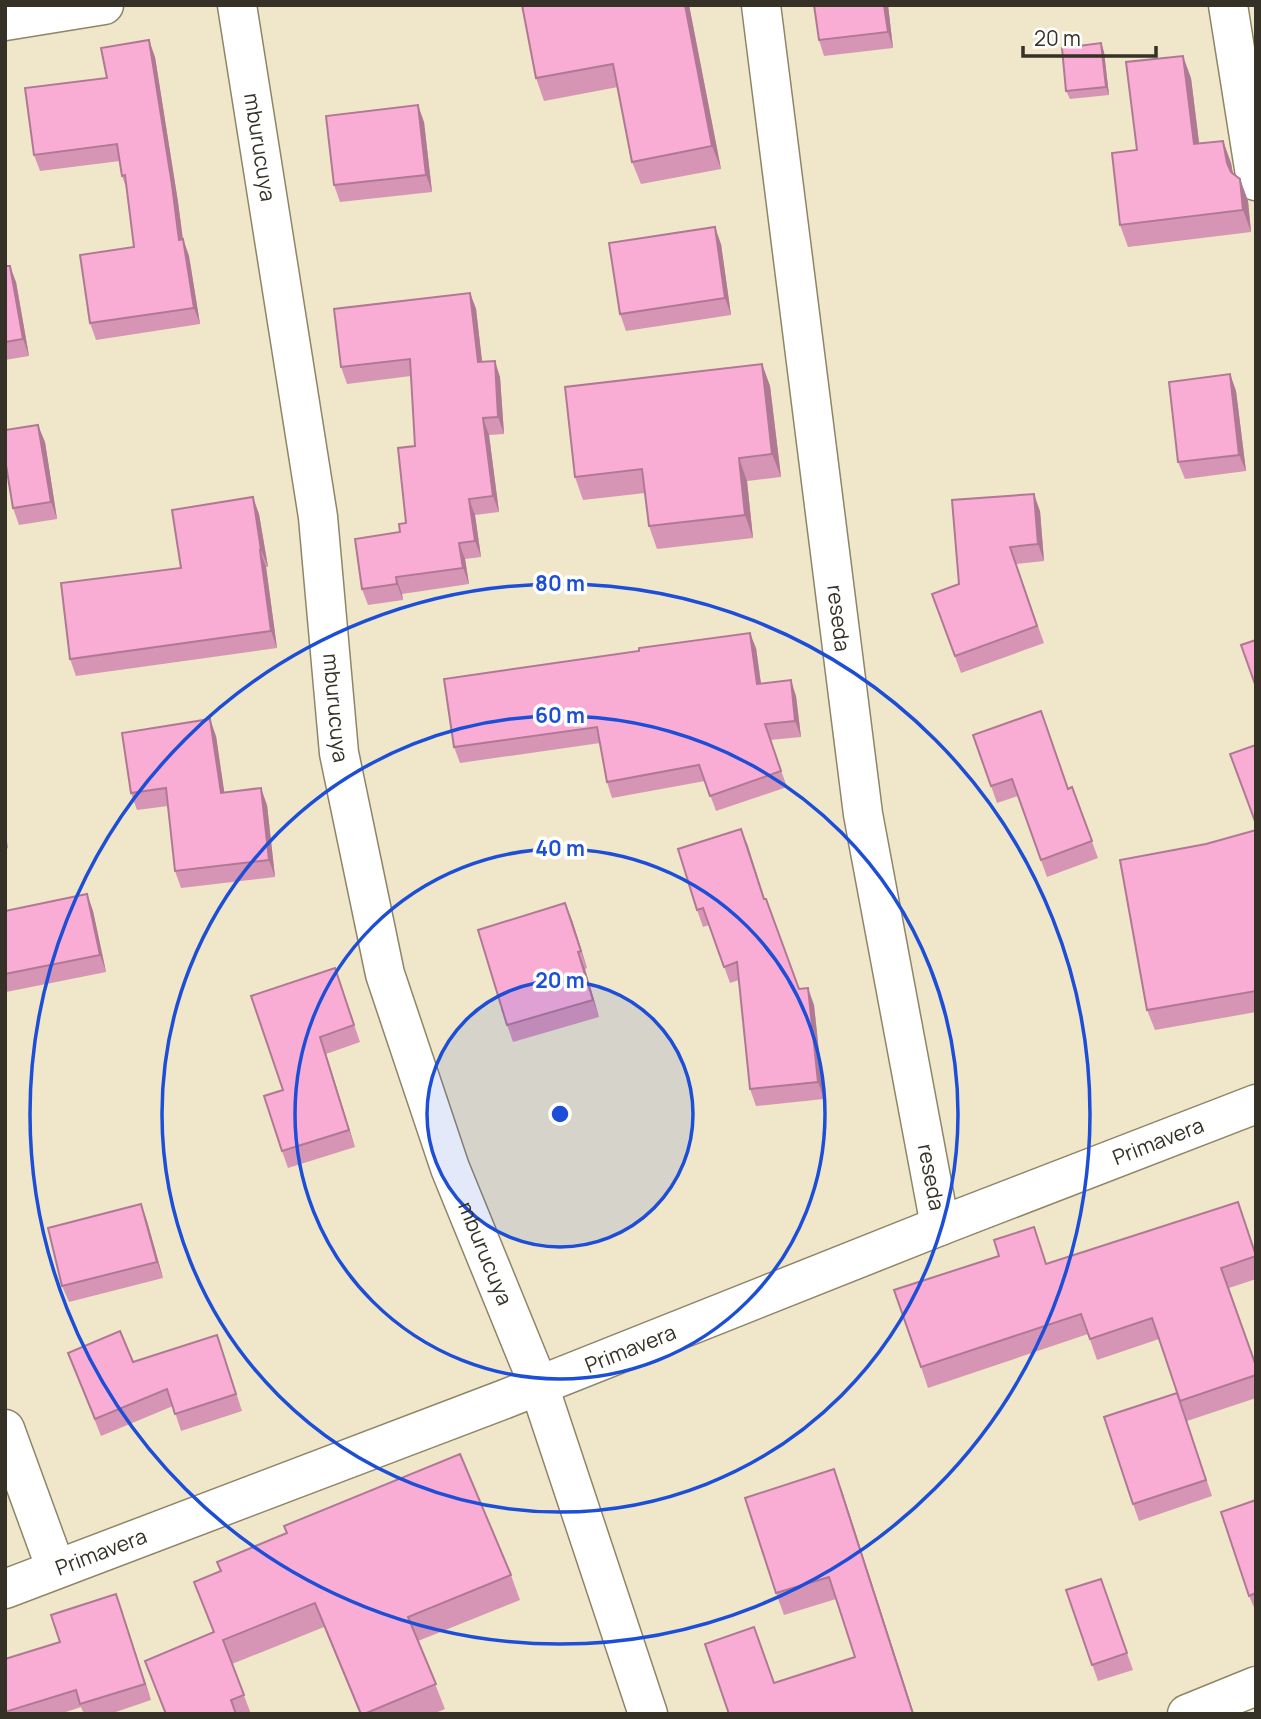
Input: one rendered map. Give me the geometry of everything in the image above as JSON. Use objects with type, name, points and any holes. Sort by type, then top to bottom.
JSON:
[{"type":"street","points":[[5,21],[104,5]]},
{"type":"street","name":"mburucuya","points":[[237,5],[318,517],[339,753],[385,974],[450,1168],[539,1386],[648,1714]]},
{"type":"street","name":"reseda","points":[[761,5],[863,814],[940,1226]]},
{"type":"street","points":[[1228,5],[1256,181]]},
{"type":"street","name":"Primavera","points":[[5,1589],[539,1386],[940,1226],[1256,1104]]},
{"type":"street","points":[[5,1429],[56,1569]]},
{"type":"street","points":[[1187,1714],[1256,1686]]},
{"type":"building","points":[[522,5],[685,5],[712,146],[632,162],[613,64],[536,78]]},
{"type":"building","points":[[814,5],[884,5],[888,32],[819,40]]},
{"type":"building","points":[[149,40],[179,240],[183,239],[194,308],[90,323],[80,255],[134,247],[125,175],[122,176],[117,144],[34,155],[25,88],[107,78],[101,48]]},
{"type":"building","points":[[1101,43],[1106,87],[1066,91],[1062,48]]},
{"type":"building","points":[[1183,56],[1194,144],[1223,141],[1231,172],[1240,179],[1243,210],[1120,225],[1112,153],[1137,150],[1126,62]]},
{"type":"building","points":[[418,105],[426,175],[334,185],[326,116]]},
{"type":"building","points":[[715,227],[725,298],[620,314],[609,243]]},
{"type":"building","points":[[5,266],[10,266],[23,339],[5,342]]},
{"type":"building","points":[[470,293],[478,362],[495,361],[498,417],[483,418],[493,496],[469,499],[475,541],[459,543],[463,568],[396,577],[397,584],[362,589],[355,539],[400,532],[399,524],[406,523],[398,448],[415,446],[410,359],[341,367],[334,309]]},
{"type":"building","points":[[762,364],[772,454],[739,458],[745,515],[649,526],[642,469],[575,477],[565,387]]},
{"type":"building","points":[[1230,374],[1239,455],[1178,462],[1169,382]]},
{"type":"building","points":[[38,425],[51,502],[13,508],[5,459],[5,430]]},
{"type":"building","points":[[1034,494],[1038,544],[1010,547],[1037,626],[955,656],[932,594],[959,584],[952,500]]},
{"type":"building","points":[[253,497],[271,631],[70,659],[61,583],[181,568],[172,510]]},
{"type":"building","points":[[750,633],[757,684],[791,680],[795,721],[765,724],[781,771],[710,796],[699,765],[607,782],[597,727],[454,747],[444,679]]},
{"type":"building","points":[[1256,640],[1256,687],[1241,645]]},
{"type":"building","points":[[1041,711],[1068,789],[1072,787],[1092,841],[1041,860],[1012,779],[991,786],[973,735]]},
{"type":"building","points":[[210,719],[221,793],[261,788],[269,860],[175,871],[166,788],[131,793],[122,733]]},
{"type":"building","points":[[1256,745],[1256,824],[1230,754]]},
{"type":"building","points":[[741,829],[764,899],[799,989],[808,988],[818,1082],[750,1089],[737,962],[724,967],[703,908],[697,910],[678,849]]},
{"type":"building","points":[[1256,830],[1256,991],[1147,1010],[1120,860],[1206,844]]},
{"type":"building","points":[[87,894],[100,955],[5,974],[5,911]]},
{"type":"building","points":[[565,903],[593,1000],[507,1025],[478,930]]},
{"type":"building","points":[[335,968],[354,1025],[320,1037],[349,1130],[282,1151],[264,1096],[283,1090],[251,996]]},
{"type":"building","points":[[1238,1202],[1256,1256],[1221,1268],[1256,1366],[1256,1375],[1180,1401],[1152,1318],[1090,1339],[1081,1314],[921,1367],[894,1290],[999,1256],[994,1240],[1034,1227],[1046,1264]]},
{"type":"building","points":[[141,1204],[157,1262],[62,1286],[48,1228]]},
{"type":"building","points":[[120,1331],[133,1362],[217,1335],[236,1394],[175,1414],[167,1389],[95,1419],[68,1353]]},
{"type":"building","points":[[1177,1393],[1206,1480],[1133,1504],[1104,1417]]},
{"type":"building","points":[[460,1454],[511,1575],[408,1617],[436,1684],[361,1714],[315,1603],[223,1640],[244,1695],[231,1700],[236,1714],[166,1714],[145,1661],[214,1632],[194,1582],[221,1571],[217,1562],[287,1533],[284,1526]]},
{"type":"building","points":[[834,1469],[913,1714],[729,1714],[705,1644],[754,1627],[774,1683],[855,1657],[829,1577],[776,1593],[745,1498]]},
{"type":"building","points":[[1256,1500],[1256,1593],[1249,1596],[1221,1512]]},
{"type":"building","points":[[1101,1579],[1127,1653],[1092,1665],[1066,1590]]},
{"type":"building","points":[[116,1594],[145,1684],[80,1704],[76,1690],[5,1712],[5,1659],[60,1642],[51,1615]]}]
